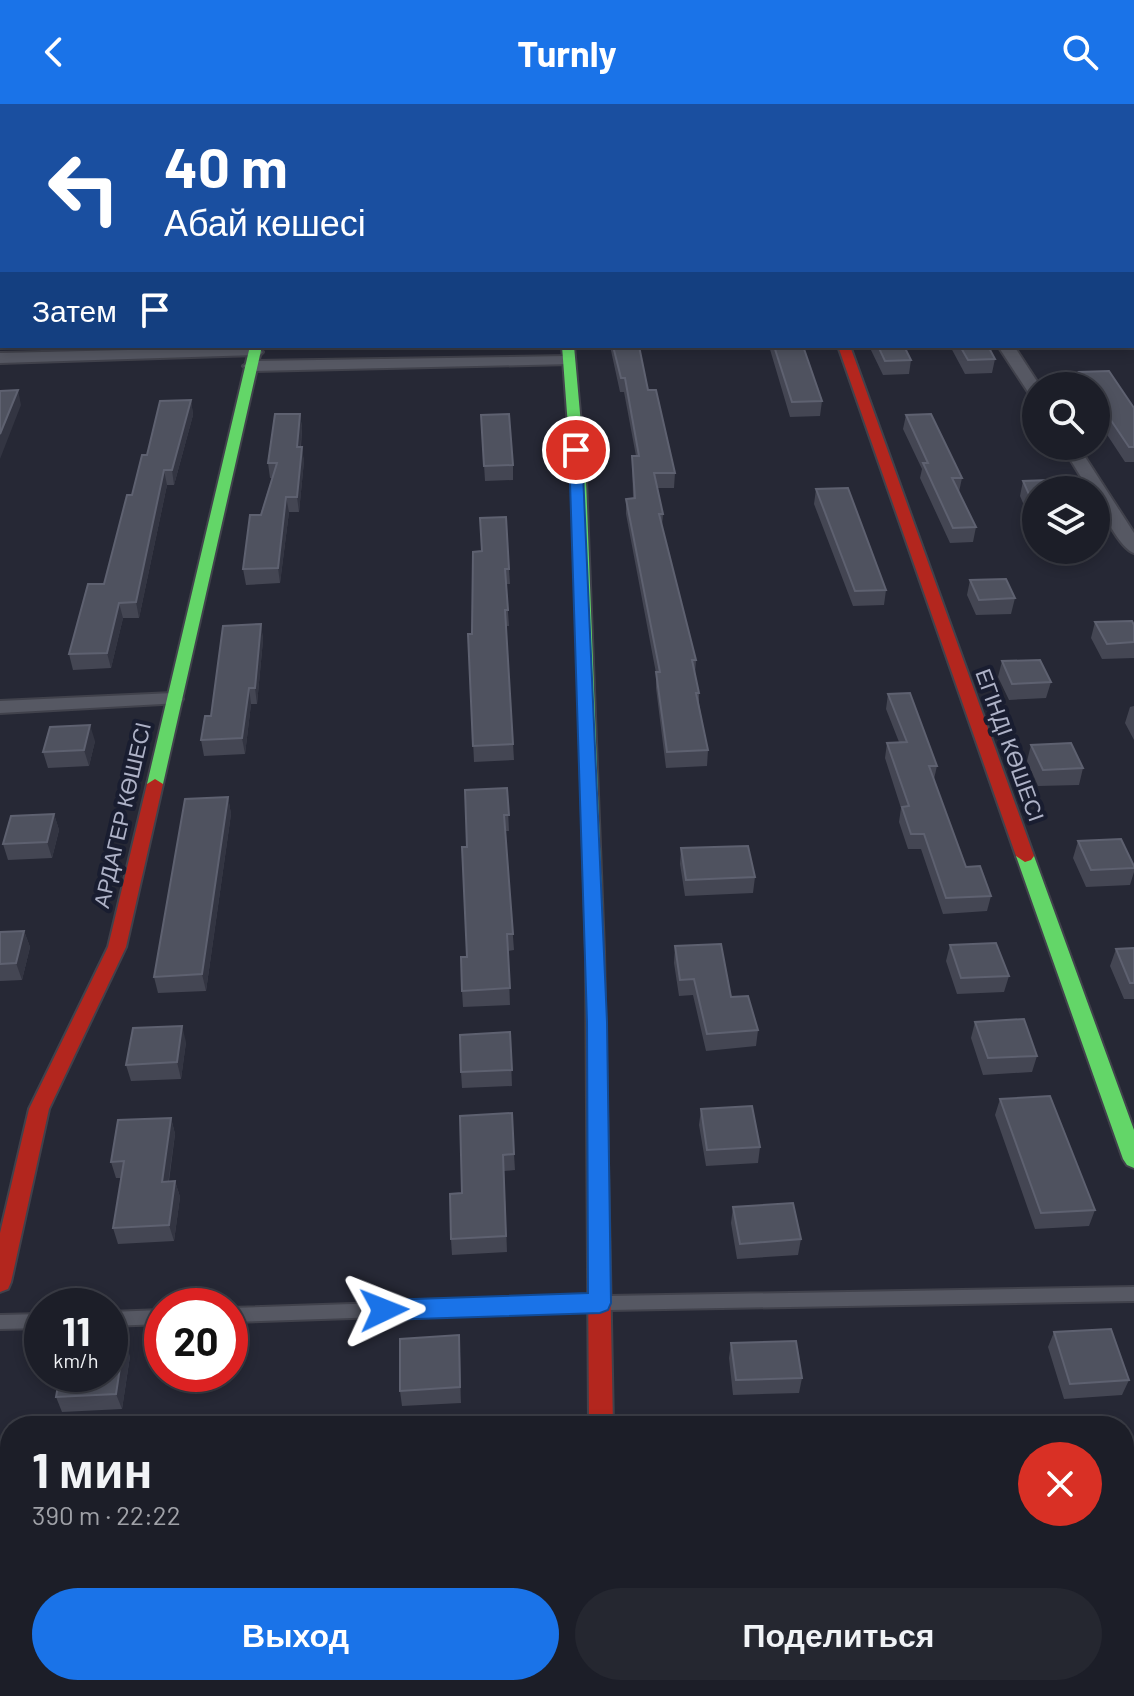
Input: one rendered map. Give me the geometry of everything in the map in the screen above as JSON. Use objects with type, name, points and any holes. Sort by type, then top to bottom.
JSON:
[{"type":"street","name":"ЕГІНДІ КӨШЕСІ","points":[[845,348],[1134,1159]]},
{"type":"street","points":[[1007,348],[1023,372]]},
{"type":"street","points":[[0,358],[568,353],[579,480],[597,1022],[601,1416]]},
{"type":"street","name":"АРДАГЕР КӨШЕСІ","points":[[0,1282],[39,1109],[117,947],[254,355]]},
{"type":"street","points":[[1079,460],[1134,547]]},
{"type":"street","points":[[0,707],[173,699]]},
{"type":"lane","points":[[248,1314],[600,1303],[1134,1294]]},
{"type":"lane","points":[[0,1322],[24,1321]]},
{"type":"building","points":[[614,348],[639,348],[648,390],[656,390],[675,473],[654,473],[663,514],[659,514],[696,660],[692,660],[699,693],[696,693],[708,750],[667,752],[656,672],[660,672],[626,499],[635,498],[632,456],[639,456],[625,378],[621,378]]},
{"type":"building","points":[[775,348],[804,348],[822,401],[792,402]]},
{"type":"building","points":[[879,348],[905,348],[911,360],[885,361]]},
{"type":"building","points":[[961,348],[989,348],[995,359],[968,360]]},
{"type":"building","points":[[1110,372],[1134,408],[1134,447],[1129,447],[1110,419]]},
{"type":"building","points":[[18,390],[0,434],[0,391]]},
{"type":"building","points":[[191,400],[172,470],[164,470],[136,602],[119,603],[107,653],[69,654],[88,584],[104,584],[127,495],[132,495],[142,455],[147,455],[160,401]]},
{"type":"building","points":[[275,414],[300,414],[297,447],[302,447],[297,497],[286,497],[278,568],[243,569],[250,515],[261,515],[277,463],[268,463]]},
{"type":"building","points":[[509,414],[513,465],[484,466],[481,415]]},
{"type":"building","points":[[931,414],[962,478],[952,478],[976,527],[953,528],[923,463],[928,463],[906,415]]},
{"type":"building","points":[[848,488],[886,590],[855,591],[816,489]]},
{"type":"building","points":[[506,517],[509,569],[505,569],[508,610],[505,610],[513,744],[473,746],[468,634],[472,634],[473,552],[482,551],[480,518]]},
{"type":"building","points":[[1006,579],[1015,598],[979,600],[970,580]]},
{"type":"building","points":[[1132,621],[1134,642],[1107,644],[1095,622]]},
{"type":"building","points":[[261,624],[255,688],[249,688],[242,738],[201,740],[205,716],[211,716],[223,626]]},
{"type":"building","points":[[1040,660],[1051,682],[1012,684],[1002,661]]},
{"type":"building","points":[[910,693],[937,766],[929,766],[966,867],[980,866],[991,896],[946,898],[924,834],[911,834],[902,807],[909,806],[887,743],[907,742],[888,694]]},
{"type":"building","points":[[90,725],[84,750],[43,752],[50,727]]},
{"type":"building","points":[[1071,743],[1083,768],[1043,770],[1031,745]]},
{"type":"building","points":[[507,788],[509,815],[504,815],[513,934],[507,934],[510,988],[462,991],[461,957],[467,957],[462,847],[467,847],[465,790]]},
{"type":"building","points":[[228,797],[202,974],[154,977],[185,799]]},
{"type":"building","points":[[54,814],[47,842],[3,844],[11,816]]},
{"type":"building","points":[[1121,839],[1134,868],[1091,870],[1078,841]]},
{"type":"building","points":[[748,846],[755,877],[686,880],[681,848]]},
{"type":"building","points":[[24,931],[16,963],[0,964],[0,932]]},
{"type":"building","points":[[996,943],[1009,976],[961,978],[950,945]]},
{"type":"building","points":[[721,944],[731,997],[748,996],[758,1030],[707,1034],[694,979],[680,980],[675,946]]},
{"type":"building","points":[[1134,948],[1134,983],[1130,983],[1116,949]]},
{"type":"building","points":[[1024,1019],[1037,1056],[988,1058],[975,1022]]},
{"type":"building","points":[[182,1026],[177,1062],[126,1065],[133,1028]]},
{"type":"building","points":[[510,1032],[512,1070],[461,1072],[460,1035]]},
{"type":"building","points":[[1050,1096],[1095,1210],[1041,1213],[1000,1099]]},
{"type":"building","points":[[752,1106],[760,1147],[707,1150],[701,1109]]},
{"type":"building","points":[[512,1113],[514,1154],[503,1155],[506,1236],[451,1239],[450,1194],[462,1193],[460,1116]]},
{"type":"building","points":[[171,1118],[162,1182],[175,1181],[169,1225],[113,1228],[124,1161],[111,1162],[118,1120]]},
{"type":"building","points":[[793,1203],[801,1239],[740,1244],[733,1207]]},
{"type":"building","points":[[1111,1329],[1129,1380],[1070,1384],[1054,1332]]},
{"type":"building","points":[[459,1335],[460,1387],[400,1391],[400,1339]]},
{"type":"building","points":[[796,1341],[802,1378],[736,1380],[731,1343]]},
{"type":"building","points":[[57,1392],[116,1392],[116,1394],[56,1397]]},
{"type":"traffic: fast","points":[[155,784],[256,348]]},
{"type":"traffic: fast","points":[[568,348],[579,480],[595,951]]},
{"type":"traffic: fast","points":[[1025,856],[1134,1159]]},
{"type":"traffic: jam","points":[[845,348],[1025,856]]},
{"type":"traffic: jam","points":[[0,1282],[39,1109],[117,947],[155,784]]},
{"type":"traffic: jam","points":[[595,951],[601,1416]]},
{"type":"route","points":[[384,1310],[600,1303],[597,1022],[576,450]]}]
